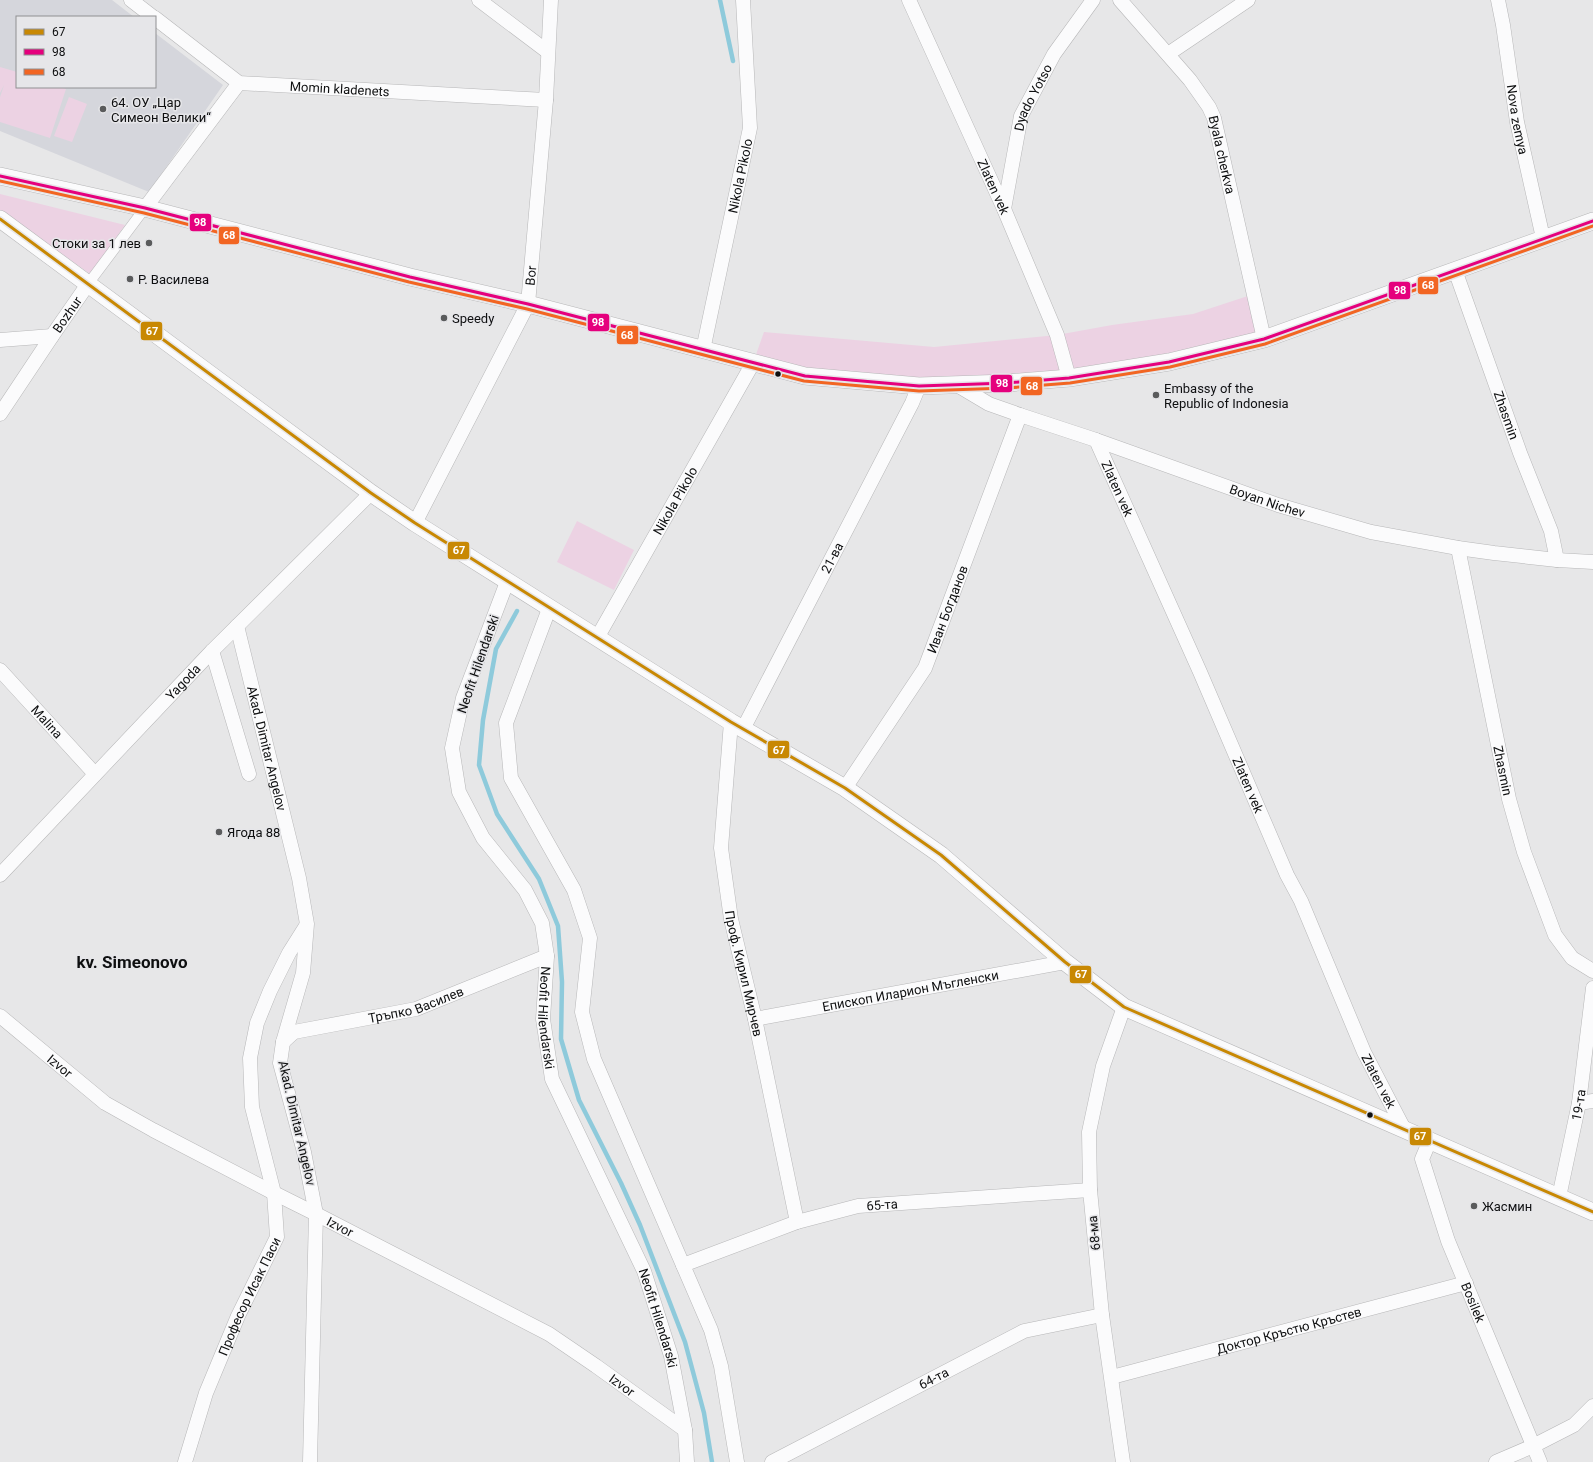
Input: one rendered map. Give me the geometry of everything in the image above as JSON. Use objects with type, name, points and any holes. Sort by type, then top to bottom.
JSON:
[{"type":"street","points":[[131,0],[151,16]]},
{"type":"street","points":[[479,0],[548,52]]},
{"type":"street","name":"Bor","points":[[415,523],[528,304],[546,100],[551,0]]},
{"type":"street","name":"Nikola Pikolo","points":[[703,350],[750,128],[743,0]]},
{"type":"street","name":"Zlaten vek","points":[[909,0],[1004,209],[1057,335],[1070,378]]},
{"type":"street","name":"Dyado Yotso","points":[[1004,209],[1021,116],[1054,54],[1093,0]]},
{"type":"street","name":"Byala cherkva","points":[[1120,0],[1168,54],[1193,85],[1209,107],[1214,118],[1264,339]]},
{"type":"street","points":[[1168,54],[1248,0]]},
{"type":"street","name":"Nova zemya","points":[[1498,0],[1517,122],[1544,238]]},
{"type":"street","points":[[156,20],[239,83]]},
{"type":"street","name":"Momin kladenets","points":[[239,83],[546,100]]},
{"type":"street","name":"Bozhur","points":[[0,414],[88,284],[239,83]]},
{"type":"street","points":[[0,176],[145,208],[410,277],[528,304],[805,376],[919,386],[1007,383],[1070,378],[1169,362],[1264,339],[1593,221]]},
{"type":"street","points":[[0,219],[371,493],[415,523],[737,726],[845,788],[940,855],[1066,962],[1124,1007],[1593,1212]]},
{"type":"street","name":"Zhasmin","points":[[1455,270],[1520,453],[1551,531],[1557,560]]},
{"type":"street","points":[[0,340],[52,336]]},
{"type":"street","name":"Nikola Pikolo","points":[[597,638],[753,363]]},
{"type":"street","name":"Boyan Nichev","points":[[957,385],[989,404],[1096,440],[1278,505],[1371,532],[1458,548],[1557,560],[1593,562]]},
{"type":"street","name":"21-ва","points":[[737,726],[912,403],[919,386]]},
{"type":"street","name":"Иван Богданов","points":[[845,788],[925,668],[1020,415]]},
{"type":"street","name":"Zlaten vek","points":[[1096,440],[1200,672],[1287,875],[1301,901],[1364,1052],[1404,1129]]},
{"type":"street","name":"Yagoda","points":[[0,875],[212,651],[371,493]]},
{"type":"street","name":"Zhasmin","points":[[1458,548],[1509,799],[1524,852],[1555,934],[1572,958],[1593,971]]},
{"type":"street","name":"Neofit Hilendarski","points":[[507,582],[463,698],[452,748],[459,792],[483,838],[525,890],[542,923],[547,956],[543,1019],[552,1079],[644,1271],[671,1356],[685,1430],[687,1462]]},
{"type":"street","points":[[549,608],[506,723],[511,778],[574,890],[590,938],[582,1012],[594,1059],[711,1330],[721,1366],[737,1462]]},
{"type":"street","name":"Akad. Dimitar Angelov","points":[[237,626],[299,878],[308,924],[303,973],[283,1042],[280,1063],[304,1152],[316,1214],[310,1462]]},
{"type":"street","name":"Akad. Dimitar Angelov","points":[[212,651],[249,774]]},
{"type":"street","name":"Malina","points":[[0,670],[95,774]]},
{"type":"street","name":"Проф. Кирил Мирчев","points":[[737,726],[721,848],[731,919],[755,1018],[797,1222]]},
{"type":"street","name":"Професор Исак Паси","points":[[185,1462],[206,1393],[238,1316],[277,1237],[274,1194],[252,1107],[250,1058],[257,1023],[270,991],[289,953],[308,924]]},
{"type":"street","name":"Тръпко Василев","points":[[283,1042],[294,1032],[416,1009],[547,956]]},
{"type":"street","name":"Епископ Иларион Мъгленски","points":[[755,1018],[1066,962]]},
{"type":"street","name":"19-та","points":[[1560,1197],[1586,1102],[1593,988]]},
{"type":"street","name":"68-ма","points":[[1123,1462],[1102,1315],[1090,1190],[1089,1132],[1103,1066],[1124,1007]]},
{"type":"street","name":"Izvor","points":[[0,1016],[105,1102],[153,1130],[274,1194],[316,1214],[549,1334],[685,1430]]},
{"type":"street","name":"Bosilek","points":[[1430,1140],[1422,1159],[1448,1241],[1540,1462]]},
{"type":"street","name":"65-та","points":[[683,1265],[797,1222],[858,1206],[1090,1190]]},
{"type":"street","name":"Доктор Кръстю Кръстев","points":[[1112,1377],[1466,1283]]},
{"type":"street","name":"64-та","points":[[772,1462],[1024,1331],[1102,1315]]},
{"type":"street","points":[[1496,1462],[1533,1446],[1574,1425],[1593,1406]]},
{"type":"shaded area","name":"64. ОУ „Цар Симеон Велики“","points":[[0,0],[112,0],[133,16],[16,16],[16,88],[156,88],[156,34],[223,85],[149,192],[0,131]]},
{"type":"shaded area","points":[[0,67],[16,72],[16,88],[66,89],[50,138],[0,122],[0,97],[4,85],[0,93]]},
{"type":"shaded area","points":[[69,97],[87,104],[72,142],[54,136]]},
{"type":"shaded area","points":[[0,194],[125,225],[90,274],[0,210]]},
{"type":"shaded area","points":[[1254,294],[1264,339],[1169,362],[919,386],[753,363],[764,332],[934,347],[1057,335],[1112,325],[1193,314]]},
{"type":"shaded area","points":[[577,521],[634,550],[614,590],[557,562]]},
{"type":"waterway","points":[[720,0],[733,61]]},
{"type":"waterway","points":[[517,611],[496,649],[483,720],[479,765],[497,814],[539,879],[558,926],[562,982],[561,1039],[579,1100],[621,1183],[640,1225],[685,1342],[704,1413],[712,1462]]},
{"type":"transit line","name":"98","points":[[0,176],[145,208],[410,277],[528,304],[805,376],[919,386],[1007,383],[1069,378],[1169,362],[1264,339],[1593,221]]},
{"type":"transit line","name":"68","points":[[0,181],[144,213],[409,282],[527,309],[804,381],[919,391],[1007,388],[1070,383],[1170,367],[1265,344],[1593,226]]},
{"type":"transit line","name":"67","points":[[0,219],[371,493],[415,523],[731,722],[845,788],[941,855],[1065,962],[1124,1007],[1593,1212]]},
{"type":"place","name":"64. ОУ „Цар Симеон Велики“","points":[[103,109]]},
{"type":"place","name":"Стоки за 1 лев","points":[[149,243]]},
{"type":"place","name":"Р. Василева","points":[[130,279]]},
{"type":"place","name":"Speedy","points":[[444,318]]},
{"type":"place","name":"Embassy of the Republic of Indonesia","points":[[1156,395]]},
{"type":"place","name":"Ягода 88","points":[[219,832]]},
{"type":"place","name":"Жасмин","points":[[1474,1206]]},
{"type":"district","name":"kv. Simeonovo","points":[[132,962]]}]
